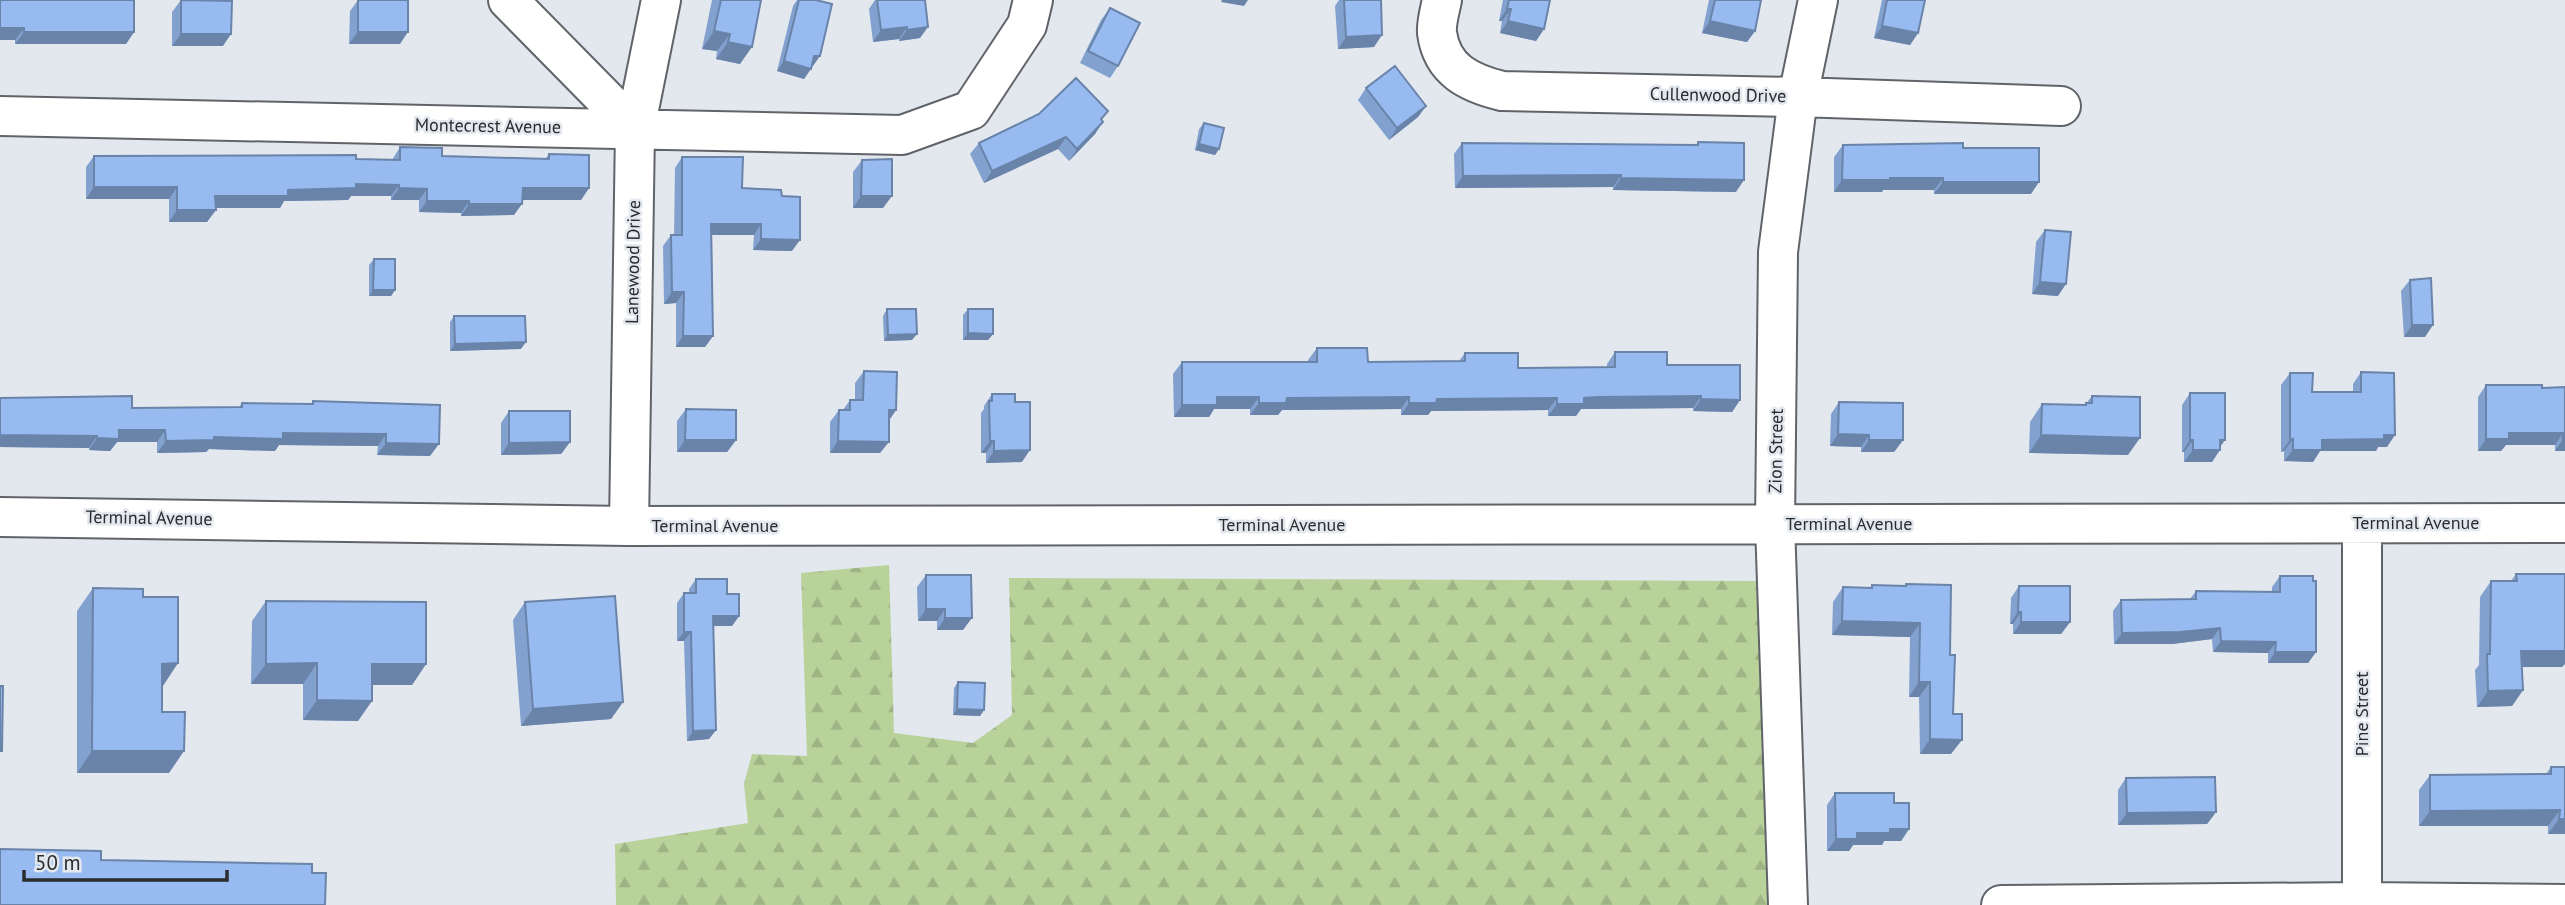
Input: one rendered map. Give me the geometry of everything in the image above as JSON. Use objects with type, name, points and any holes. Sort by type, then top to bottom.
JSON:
[{"type":"street","points":[[508,0],[635,130]]},
{"type":"street","name":"Lanewood Drive","points":[[629,526],[635,130],[661,0]]},
{"type":"street","name":"Montecrest Avenue","points":[[0,116],[902,135],[971,110],[1027,25],[1033,0]]},
{"type":"street","name":"Cullenwood Drive","points":[[1441,0],[1437,31],[1443,53],[1456,71],[1475,85],[1502,91],[2062,106]]},
{"type":"street","name":"Zion Street","points":[[1788,905],[1775,524],[1778,252],[1798,97],[1818,0]]},
{"type":"street","name":"Terminal Avenue","points":[[0,517],[629,526],[2565,523]]},
{"type":"street","name":"Pine Street","points":[[2362,524],[2362,903]]},
{"type":"street","points":[[2001,905],[2565,904]]},
{"type":"green space","points":[[889,565],[894,733],[973,743],[1012,715],[1009,578],[1756,581],[1779,905],[616,905],[615,844],[748,823],[744,784],[752,754],[807,756],[801,573]]},
{"type":"building","points":[[0,0],[134,0],[134,32],[24,32],[24,28],[0,28]]},
{"type":"building","points":[[181,0],[232,1],[231,34],[181,34]]},
{"type":"building","points":[[358,0],[408,0],[408,32],[358,32]]},
{"type":"building","points":[[721,0],[761,0],[752,47],[728,42],[730,34],[714,31]]},
{"type":"building","points":[[799,0],[832,4],[820,56],[814,56],[811,69],[784,61]]},
{"type":"building","points":[[877,0],[925,0],[928,27],[881,30]]},
{"type":"building","points":[[1344,0],[1381,0],[1382,35],[1346,37]]},
{"type":"building","points":[[1509,0],[1550,0],[1544,29],[1508,21],[1511,9],[1507,9]]},
{"type":"building","points":[[1715,0],[1761,0],[1755,31],[1710,21]]},
{"type":"building","points":[[1887,0],[1925,0],[1918,33],[1882,26]]},
{"type":"building","points":[[1110,8],[1140,23],[1118,66],[1088,51]]},
{"type":"building","points":[[1395,66],[1426,106],[1397,128],[1366,88]]},
{"type":"building","points":[[1076,78],[1108,111],[1101,119],[1103,122],[1077,149],[1066,137],[992,171],[979,143],[1039,114]]},
{"type":"building","points":[[1204,123],[1224,128],[1219,149],[1199,144]]},
{"type":"building","points":[[1698,142],[1744,143],[1744,180],[1621,178],[1621,175],[1463,176],[1462,143],[1698,145]]},
{"type":"building","points":[[1963,143],[1963,148],[2039,148],[2039,182],[1943,182],[1943,178],[1842,180],[1843,145]]},
{"type":"building","points":[[400,147],[442,148],[442,156],[549,159],[549,154],[589,155],[589,188],[523,188],[522,204],[469,204],[469,201],[427,201],[427,189],[356,184],[356,188],[288,190],[288,196],[215,196],[216,210],[177,210],[177,187],[94,187],[94,156],[356,155],[356,159],[400,160]]},
{"type":"building","points":[[682,157],[743,157],[742,188],[781,190],[782,196],[800,197],[800,240],[761,239],[761,224],[711,224],[713,336],[683,336],[684,292],[672,292],[671,235],[682,235]]},
{"type":"building","points":[[892,159],[892,196],[861,196],[862,160]]},
{"type":"building","points":[[2045,230],[2071,232],[2066,284],[2040,282]]},
{"type":"building","points":[[374,259],[395,259],[395,290],[373,290]]},
{"type":"building","points":[[2431,278],[2433,325],[2412,325],[2410,280]]},
{"type":"building","points":[[887,309],[916,309],[917,334],[888,335]]},
{"type":"building","points":[[968,309],[993,309],[993,334],[968,333]]},
{"type":"building","points":[[454,316],[525,316],[526,342],[455,344]]},
{"type":"building","points":[[1317,348],[1367,348],[1368,362],[1465,361],[1465,353],[1518,353],[1518,368],[1615,367],[1615,352],[1667,352],[1667,365],[1740,365],[1740,400],[1701,399],[1701,396],[1598,397],[1584,398],[1584,404],[1557,404],[1557,398],[1437,399],[1436,403],[1409,403],[1409,397],[1287,398],[1286,403],[1259,403],[1259,397],[1217,397],[1217,405],[1182,405],[1182,362],[1317,362]]},
{"type":"building","points":[[864,371],[897,372],[896,410],[889,410],[889,442],[838,441],[839,410],[850,410],[850,400],[863,400]]},
{"type":"building","points":[[2361,372],[2394,373],[2395,435],[2384,435],[2384,439],[2322,440],[2322,450],[2293,450],[2293,439],[2290,440],[2290,373],[2313,373],[2312,392],[2361,392]]},
{"type":"building","points":[[2486,385],[2565,387],[2565,439],[2563,433],[2509,433],[2509,439],[2486,439]]},
{"type":"building","points":[[2190,393],[2225,393],[2225,440],[2220,440],[2220,450],[2193,450],[2193,440],[2190,440]]},
{"type":"building","points":[[992,394],[1015,394],[1015,402],[1030,402],[1030,450],[994,451],[994,441],[990,441],[989,401],[992,401]]},
{"type":"building","points":[[132,396],[132,408],[242,407],[242,403],[313,404],[313,401],[440,405],[439,444],[386,443],[386,434],[283,433],[283,439],[214,437],[214,440],[166,441],[165,430],[119,430],[119,439],[97,436],[0,435],[0,398]]},
{"type":"building","points":[[2092,396],[2140,397],[2140,438],[2041,435],[2042,404],[2086,405],[2092,403]]},
{"type":"building","points":[[1839,402],[1903,403],[1903,440],[1869,440],[1869,435],[1838,434]]},
{"type":"building","points":[[686,409],[736,410],[736,440],[685,440]]},
{"type":"building","points":[[509,411],[570,411],[570,442],[509,443]]},
{"type":"building","points":[[2516,574],[2565,574],[2565,651],[2521,651],[2523,690],[2488,691],[2491,581],[2517,581]]},
{"type":"building","points":[[926,575],[971,575],[972,618],[945,618],[945,609],[926,609]]},
{"type":"building","points":[[2280,576],[2313,576],[2313,581],[2316,581],[2316,652],[2275,652],[2276,642],[2221,641],[2220,628],[2122,633],[2121,600],[2196,599],[2196,591],[2280,592]]},
{"type":"building","points":[[696,579],[727,579],[727,594],[739,594],[739,616],[713,616],[716,730],[693,731],[691,632],[684,632],[684,593],[696,593]]},
{"type":"building","points":[[1872,585],[1951,585],[1950,655],[1955,655],[1953,714],[1962,714],[1962,740],[1930,739],[1930,682],[1919,682],[1920,623],[1842,621],[1843,587],[1872,588]]},
{"type":"building","points":[[2019,586],[2070,586],[2070,622],[2021,622],[2021,612],[2018,612]]},
{"type":"building","points":[[93,588],[143,589],[143,597],[178,597],[178,663],[162,664],[162,712],[185,712],[184,751],[92,751]]},
{"type":"building","points":[[615,596],[623,702],[533,709],[525,602]]},
{"type":"building","points":[[266,601],[426,602],[426,664],[372,664],[372,701],[317,700],[317,663],[266,664]]},
{"type":"building","points":[[958,682],[985,683],[984,710],[957,709]]},
{"type":"building","points":[[0,686],[3,686],[2,751],[0,751]]},
{"type":"building","points":[[2551,767],[2565,767],[2565,819],[2559,819],[2560,810],[2430,811],[2430,775],[2551,774]]},
{"type":"building","points":[[2215,777],[2216,812],[2127,813],[2126,778]]},
{"type":"building","points":[[1835,793],[1894,793],[1894,803],[1909,803],[1909,829],[1890,829],[1890,833],[1857,833],[1857,839],[1836,839]]},
{"type":"building","points":[[0,849],[101,851],[101,860],[312,864],[312,873],[326,873],[325,905],[0,905]]}]
